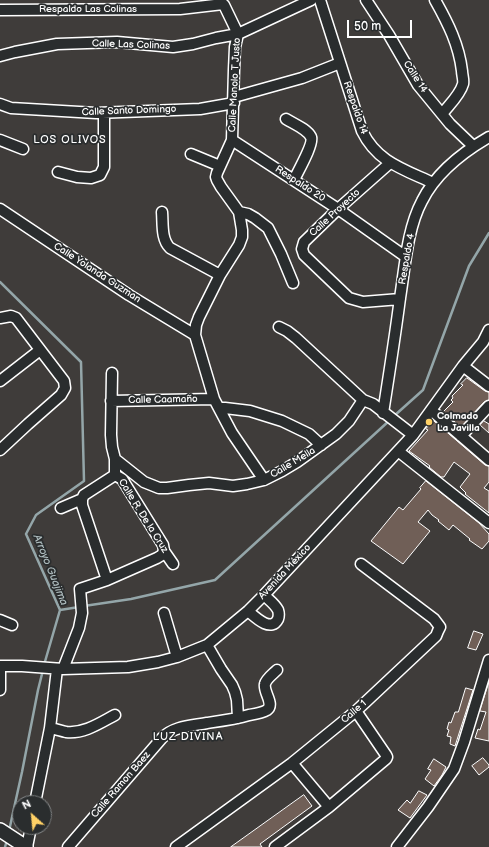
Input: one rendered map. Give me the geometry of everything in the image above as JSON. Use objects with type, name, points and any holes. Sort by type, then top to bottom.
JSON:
[{"type":"main road","points":[[0,830],[24,846]]},
{"type":"street","name":"Calle Las Colinas","points":[[0,56],[57,44],[117,42],[173,47],[193,44],[238,34],[292,4],[311,0]]},
{"type":"street","name":"Respaldo 14","points":[[320,0],[364,136],[372,147],[390,163],[433,183]]},
{"type":"street","name":"Calle 14","points":[[366,0],[389,35],[418,85],[442,114],[473,146]]},
{"type":"street","points":[[435,0],[456,43],[461,62],[463,83],[459,93],[442,114]]},
{"type":"street","name":"Respaldo Las Colinas","points":[[0,10],[180,9],[223,4]]},
{"type":"street","name":"Calle Manolo T Justo","points":[[223,4],[238,34],[235,47],[232,140],[217,173],[217,180],[220,187],[239,212],[242,237],[239,245],[220,275],[199,317],[195,335],[216,404],[232,433],[264,480]]},
{"type":"street","name":"Calle Santo Domingo","points":[[0,104],[11,108],[96,113],[200,108],[234,100],[302,78],[340,63]]},
{"type":"street","points":[[58,172],[77,177],[91,178],[100,175],[104,167],[104,113]]},
{"type":"street","points":[[286,119],[307,131],[312,141],[294,180]]},
{"type":"street","name":"Respaldo 4","points":[[383,413],[406,257],[413,223],[421,201],[433,183],[449,166],[473,146],[489,137]]},
{"type":"street","points":[[0,140],[22,149]]},
{"type":"street","name":"Respaldo 20","points":[[232,140],[338,209],[406,257]]},
{"type":"street","points":[[191,154],[220,166]]},
{"type":"street","name":"Calle Proyecto","points":[[390,163],[338,209],[304,242],[302,249],[304,255],[349,298],[363,302],[400,299]]},
{"type":"street","name":"Calle Yolanda Guzman","points":[[0,209],[129,295],[195,335]]},
{"type":"street","points":[[162,212],[164,241],[166,245],[220,275]]},
{"type":"street","points":[[239,212],[248,214],[268,228],[284,260],[293,283]]},
{"type":"street","points":[[0,318],[11,316],[16,318],[64,381],[62,395],[0,450]]},
{"type":"street","points":[[279,327],[296,338],[363,400],[373,404],[413,434]]},
{"type":"street","name":"Avenida México","points":[[0,666],[60,669],[128,667],[177,657],[207,644],[248,611],[264,595],[398,451],[413,434],[463,366],[486,342],[489,330]]},
{"type":"street","points":[[0,381],[40,350]]},
{"type":"street","points":[[463,366],[489,386]]},
{"type":"street","name":"Calle R. De la Cruz","points":[[112,373],[111,434],[115,459],[115,475],[122,479],[163,545],[164,551],[173,564]]},
{"type":"street","name":"Calle Mella","points":[[115,459],[144,482],[159,488],[210,483],[233,486],[264,480],[287,468],[336,434],[349,422],[363,400]]},
{"type":"street","name":"Calle Caamaño","points":[[111,401],[216,404],[225,408],[250,411],[282,421],[309,434],[321,445]]},
{"type":"street","points":[[461,436],[489,406]]},
{"type":"street","points":[[431,410],[489,460]]},
{"type":"street","points":[[398,451],[489,523]]},
{"type":"street","points":[[107,580],[82,505],[82,499],[84,494],[115,475]]},
{"type":"street","points":[[61,508],[82,499]]},
{"type":"street","points":[[37,795],[60,669],[78,628],[82,613],[80,589],[107,580],[157,558],[162,555],[164,551]]},
{"type":"street","name":"Calle 1","points":[[176,847],[292,763],[356,711],[436,636],[440,627],[434,619],[361,564]]},
{"type":"street","points":[[248,611],[263,623],[273,624],[276,622],[279,618],[277,608],[264,595]]},
{"type":"street","points":[[164,614],[177,657]]},
{"type":"street","points":[[0,620],[12,625]]},
{"type":"street","points":[[207,644],[235,692],[238,700],[238,718]]},
{"type":"street","points":[[398,847],[454,769],[464,742],[489,660]]},
{"type":"street","points":[[0,666],[0,690]]},
{"type":"street","name":"Calle Ramon Baez","points":[[68,847],[166,734],[182,727],[238,718],[265,711],[269,708],[270,704],[265,689],[265,684],[277,670]]},
{"type":"street","points":[[275,847],[329,807],[386,759],[386,755],[356,711]]},
{"type":"street","points":[[50,728],[67,732],[79,731],[97,726],[115,715]]},
{"type":"street","points":[[292,763],[329,807]]},
{"type":"street","points":[[24,846],[28,835]]},
{"type":"building","points":[[467,378],[485,391],[489,392],[489,400],[484,402],[461,427],[443,412],[453,402],[451,400],[453,398],[452,396],[463,385],[461,384]]},
{"type":"building","points":[[434,421],[485,465],[489,466],[489,482],[484,488],[489,491],[489,513],[465,494],[466,493],[460,487],[470,474],[454,462],[444,477],[441,477],[429,467],[430,466],[409,451]]},
{"type":"building","points":[[484,421],[489,424],[489,433],[480,425]]},
{"type":"building","points":[[426,481],[479,523],[489,534],[489,541],[482,549],[469,540],[470,539],[453,525],[449,530],[428,510],[418,522],[430,531],[403,564],[371,541],[399,507],[403,510]]},
{"type":"building","points":[[474,631],[483,634],[476,650],[468,648]]},
{"type":"building","points":[[489,682],[489,741],[475,738],[478,729],[480,730],[486,712],[480,711]]},
{"type":"building","points":[[466,688],[473,690],[455,746],[450,744],[451,737],[447,736],[449,730],[447,729],[455,712],[458,712]]},
{"type":"building","points":[[483,758],[489,767],[479,775],[472,766]]},
{"type":"building","points":[[434,759],[446,767],[434,786],[425,779],[431,770],[428,769]]},
{"type":"building","points":[[419,791],[427,795],[410,818],[398,810],[407,800],[410,803]]},
{"type":"building","points":[[304,795],[312,806],[260,844],[262,847],[231,847]]},
{"type":"waterway","points":[[394,416],[423,390],[469,266],[489,233]]},
{"type":"waterway","name":"Arroyo Guajima","points":[[0,282],[81,362],[84,481],[36,515],[26,534],[60,610],[44,665]]},
{"type":"waterway","points":[[84,606],[131,599],[215,580],[390,420]]},
{"type":"waterway","points":[[60,610],[79,607]]},
{"type":"waterway","name":"Arroyo Guajima","points":[[9,831],[43,670]]},
{"type":"waterway","name":"Arroyo Guajima","points":[[5,847],[7,840]]},
{"type":"place","name":"Colmado La Javilla","points":[[429,422]]},
{"type":"district","name":"LOS OLIVOS","points":[[70,140]]},
{"type":"district","name":"LUZ DIVINA","points":[[188,737]]}]
